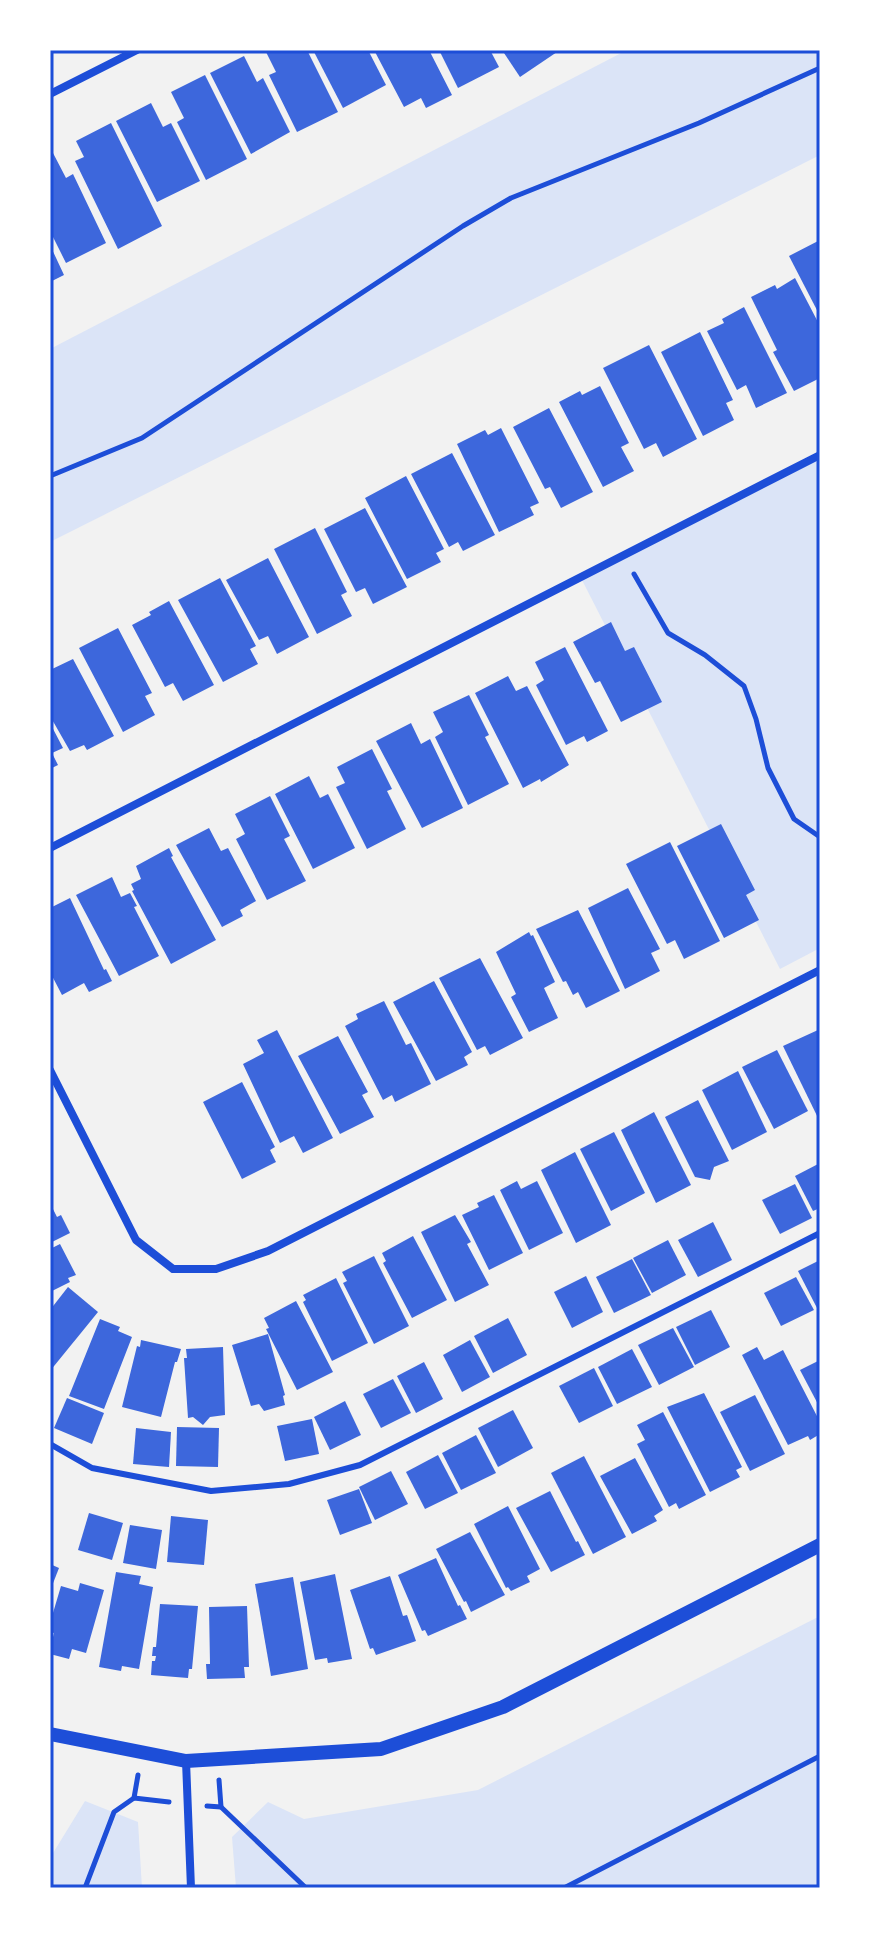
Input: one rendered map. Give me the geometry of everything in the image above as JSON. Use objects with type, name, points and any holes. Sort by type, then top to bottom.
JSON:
[{"type":"street","points":[[50,94],[137,50]]},
{"type":"street","points":[[50,848],[820,455]]},
{"type":"street","points":[[50,1070],[136,1240],[173,1269],[216,1269],[268,1251],[820,970]]},
{"type":"street","points":[[50,1734],[186,1761],[381,1749],[503,1707],[820,1545]]},
{"type":"street","points":[[186,1761],[191,1888]]},
{"type":"lane","points":[[50,1444],[92,1468],[211,1491],[289,1484],[360,1465],[820,1233]]},
{"type":"path","points":[[50,476],[142,438],[463,226],[511,198],[699,123],[820,68]]},
{"type":"path","points":[[623,555],[668,633],[705,655],[744,686],[768,768],[794,819],[820,837]]},
{"type":"path","points":[[564,1888],[820,1756]]},
{"type":"path","points":[[85,1888],[114,1812],[134,1798]]},
{"type":"path","points":[[221,1807],[306,1888]]},
{"type":"shaded area","points":[[627,50],[820,50],[820,155],[50,542],[50,349]]},
{"type":"shaded area","points":[[820,459],[820,948],[780,969],[582,580]]},
{"type":"shaded area","points":[[820,1616],[820,1888],[236,1888],[232,1837],[268,1802],[304,1819],[478,1790]]},
{"type":"shaded area","points":[[85,1801],[138,1822],[142,1888],[50,1888],[50,1858]]},
{"type":"building","points":[[265,50],[307,50],[338,112],[297,132],[269,75],[276,72]]},
{"type":"building","points":[[313,50],[368,50],[386,85],[343,108]]},
{"type":"building","points":[[374,50],[429,50],[452,95],[426,108],[421,98],[404,107]]},
{"type":"building","points":[[439,50],[490,50],[499,67],[458,88]]},
{"type":"building","points":[[502,50],[556,50],[557,52],[520,77]]},
{"type":"building","points":[[244,56],[257,82],[263,78],[290,132],[251,154],[210,73]]},
{"type":"building","points":[[205,75],[247,159],[206,180],[177,122],[184,118],[171,92]]},
{"type":"building","points":[[151,103],[163,127],[171,123],[200,181],[157,202],[116,121]]},
{"type":"building","points":[[111,123],[162,226],[118,249],[75,161],[84,157],[76,141]]},
{"type":"building","points":[[53,153],[66,178],[73,174],[106,243],[66,263],[50,231],[50,154]]},
{"type":"building","points":[[820,240],[820,316],[789,256]]},
{"type":"building","points":[[50,245],[64,275],[50,282]]},
{"type":"building","points":[[795,278],[820,326],[820,378],[794,391],[773,352],[777,350],[751,297],[775,285],[777,289]]},
{"type":"building","points":[[744,307],[787,393],[756,408],[746,385],[737,390],[707,331],[724,323],[722,319]]},
{"type":"building","points":[[700,332],[733,400],[726,403],[734,420],[703,436],[661,352]]},
{"type":"building","points":[[649,345],[697,439],[663,457],[656,443],[644,449],[603,368]]},
{"type":"building","points":[[600,386],[629,443],[621,447],[634,471],[603,487],[559,402],[580,391],[582,395]]},
{"type":"building","points":[[549,408],[593,492],[561,508],[550,487],[545,489],[513,427]]},
{"type":"building","points":[[501,428],[539,503],[530,507],[534,515],[499,532],[457,444],[485,430],[488,435]]},
{"type":"building","points":[[452,453],[495,535],[463,551],[458,542],[449,547],[411,474]]},
{"type":"building","points":[[406,476],[444,549],[436,553],[441,562],[407,579],[365,498]]},
{"type":"building","points":[[365,508],[407,587],[373,604],[365,588],[356,592],[324,529]]},
{"type":"building","points":[[315,528],[347,592],[341,595],[352,616],[317,634],[274,549]]},
{"type":"building","points":[[268,558],[309,637],[277,654],[268,636],[259,640],[226,580]]},
{"type":"building","points":[[220,578],[256,646],[250,649],[258,664],[223,682],[178,600]]},
{"type":"building","points":[[169,601],[214,685],[183,701],[173,683],[165,687],[132,625]]},
{"type":"building","points":[[611,622],[625,651],[634,647],[662,702],[621,722],[600,681],[595,683],[573,642]]},
{"type":"building","points":[[118,628],[152,693],[145,696],[155,715],[123,732],[79,648]]},
{"type":"building","points":[[565,647],[608,731],[587,742],[584,736],[566,745],[536,685],[544,680],[535,662]]},
{"type":"building","points":[[73,659],[114,736],[87,750],[84,745],[70,751],[50,716],[50,670]]},
{"type":"building","points":[[508,676],[516,691],[527,686],[569,765],[541,782],[540,779],[523,788],[475,693]]},
{"type":"building","points":[[469,695],[489,735],[485,737],[509,784],[468,805],[435,737],[443,732],[433,712]]},
{"type":"building","points":[[50,723],[63,748],[52,753],[58,765],[50,769]]},
{"type":"building","points":[[411,723],[421,744],[430,739],[463,808],[422,828],[376,741]]},
{"type":"building","points":[[372,749],[392,789],[387,791],[406,829],[367,849],[336,787],[345,783],[337,767]]},
{"type":"building","points":[[309,776],[320,798],[328,794],[355,848],[313,869],[275,794]]},
{"type":"building","points":[[270,796],[290,836],[284,839],[306,881],[267,900],[236,839],[245,834],[235,814]]},
{"type":"building","points":[[721,824],[755,890],[746,895],[759,920],[724,938],[677,846]]},
{"type":"building","points":[[209,828],[221,851],[228,848],[256,901],[240,910],[243,916],[222,927],[176,845]]},
{"type":"building","points":[[670,842],[720,941],[684,959],[675,940],[667,944],[626,864]]},
{"type":"building","points":[[169,848],[216,940],[171,964],[131,884],[141,879],[136,866]]},
{"type":"building","points":[[112,877],[121,897],[130,893],[159,956],[119,976],[76,895]]},
{"type":"building","points":[[628,888],[660,949],[651,953],[660,971],[625,989],[588,908]]},
{"type":"building","points":[[70,898],[112,981],[89,992],[84,983],[62,995],[50,972],[50,908]]},
{"type":"building","points":[[578,910],[620,991],[586,1008],[578,992],[573,995],[566,981],[563,982],[536,929]]},
{"type":"building","points":[[529,932],[555,982],[544,988],[558,1018],[529,1032],[511,997],[516,994],[496,952]]},
{"type":"building","points":[[480,958],[523,1038],[490,1055],[485,1046],[477,1050],[439,978]]},
{"type":"building","points":[[434,981],[472,1052],[464,1057],[468,1065],[436,1081],[393,1002]]},
{"type":"building","points":[[384,1001],[406,1045],[411,1043],[431,1084],[395,1102],[392,1095],[383,1100],[345,1026],[358,1019],[356,1014]]},
{"type":"building","points":[[277,1030],[333,1138],[303,1153],[294,1136],[280,1143],[243,1064],[264,1053],[257,1040]]},
{"type":"building","points":[[818,1030],[820,1035],[820,1122],[783,1046]]},
{"type":"building","points":[[338,1036],[368,1092],[362,1095],[374,1117],[340,1134],[298,1056]]},
{"type":"building","points":[[777,1050],[808,1111],[774,1129],[742,1067]]},
{"type":"building","points":[[738,1071],[767,1132],[732,1150],[702,1090]]},
{"type":"building","points":[[242,1082],[275,1147],[270,1150],[276,1162],[242,1179],[203,1102]]},
{"type":"building","points":[[698,1100],[729,1161],[714,1167],[710,1180],[695,1177],[665,1117]]},
{"type":"building","points":[[654,1112],[691,1185],[656,1203],[621,1130]]},
{"type":"building","points":[[614,1132],[645,1193],[611,1211],[580,1149]]},
{"type":"building","points":[[575,1152],[611,1225],[576,1243],[541,1170]]},
{"type":"building","points":[[820,1163],[820,1208],[813,1211],[795,1176]]},
{"type":"building","points":[[517,1181],[521,1189],[537,1181],[563,1233],[529,1250],[500,1190]]},
{"type":"building","points":[[795,1184],[812,1218],[780,1234],[762,1200]]},
{"type":"building","points":[[494,1195],[523,1253],[489,1270],[462,1215]]},
{"type":"building","points":[[50,1203],[57,1217],[61,1215],[70,1233],[50,1243]]},
{"type":"building","points":[[455,1215],[471,1242],[467,1244],[489,1285],[455,1302],[421,1232]]},
{"type":"building","points":[[713,1222],[732,1260],[698,1277],[678,1240]]},
{"type":"building","points":[[413,1236],[447,1300],[412,1318],[383,1263],[386,1261],[382,1253]]},
{"type":"building","points":[[668,1240],[686,1275],[652,1293],[633,1258]]},
{"type":"building","points":[[60,1244],[76,1275],[68,1278],[70,1282],[50,1292],[50,1249]]},
{"type":"building","points":[[374,1256],[409,1326],[374,1344],[343,1283],[347,1281],[342,1272]]},
{"type":"building","points":[[632,1259],[651,1295],[614,1313],[596,1277]]},
{"type":"building","points":[[820,1260],[820,1307],[817,1308],[798,1271]]},
{"type":"building","points":[[586,1276],[603,1312],[572,1328],[554,1292]]},
{"type":"building","points":[[796,1277],[814,1310],[781,1326],[764,1293]]},
{"type":"building","points":[[336,1278],[368,1343],[332,1361],[303,1302],[306,1300],[303,1295]]},
{"type":"building","points":[[68,1287],[98,1312],[50,1371],[50,1310]]},
{"type":"building","points":[[296,1301],[333,1372],[297,1390],[266,1329],[269,1328],[264,1318]]},
{"type":"building","points":[[711,1310],[730,1347],[695,1365],[676,1327]]},
{"type":"building","points":[[508,1318],[527,1355],[493,1373],[474,1336]]},
{"type":"building","points":[[100,1319],[120,1327],[118,1331],[132,1337],[104,1409],[69,1396]]},
{"type":"building","points":[[673,1328],[694,1367],[659,1385],[638,1345]]},
{"type":"building","points":[[268,1334],[285,1405],[264,1411],[259,1404],[251,1406],[232,1345]]},
{"type":"building","points":[[141,1340],[181,1349],[161,1417],[122,1407]]},
{"type":"building","points":[[470,1340],[490,1377],[462,1392],[443,1355]]},
{"type":"building","points":[[223,1347],[225,1415],[210,1417],[203,1425],[193,1417],[188,1418],[186,1349]]},
{"type":"building","points":[[757,1347],[764,1360],[783,1350],[820,1422],[820,1434],[810,1440],[808,1436],[788,1445],[742,1355]]},
{"type":"building","points":[[632,1349],[652,1387],[617,1404],[598,1367]]},
{"type":"building","points":[[820,1360],[820,1408],[800,1370]]},
{"type":"building","points":[[424,1362],[443,1399],[416,1413],[397,1376]]},
{"type":"building","points":[[594,1368],[613,1406],[579,1423],[559,1386]]},
{"type":"building","points":[[393,1379],[411,1413],[381,1428],[363,1394]]},
{"type":"building","points":[[704,1393],[742,1467],[736,1470],[740,1477],[710,1492],[667,1407]]},
{"type":"building","points":[[755,1395],[785,1454],[750,1471],[720,1412]]},
{"type":"building","points":[[67,1398],[104,1413],[92,1444],[54,1428]]},
{"type":"building","points":[[345,1401],[361,1435],[330,1450],[314,1417]]},
{"type":"building","points":[[513,1410],[533,1448],[498,1467],[478,1428]]},
{"type":"building","points":[[663,1412],[706,1495],[679,1509],[676,1503],[669,1507],[637,1444],[645,1440],[637,1425]]},
{"type":"building","points":[[312,1419],[319,1454],[285,1461],[277,1426]]},
{"type":"building","points":[[177,1427],[219,1428],[218,1467],[176,1466]]},
{"type":"building","points":[[136,1428],[171,1432],[169,1467],[133,1464]]},
{"type":"building","points":[[476,1435],[496,1473],[461,1490],[442,1453]]},
{"type":"building","points":[[438,1455],[458,1493],[425,1509],[406,1472]]},
{"type":"building","points":[[584,1456],[626,1537],[593,1554],[551,1473]]},
{"type":"building","points":[[635,1458],[663,1510],[654,1516],[657,1521],[632,1534],[600,1476]]},
{"type":"building","points":[[391,1471],[408,1504],[375,1520],[359,1487]]},
{"type":"building","points":[[359,1489],[372,1523],[340,1535],[327,1500]]},
{"type":"building","points":[[550,1491],[585,1555],[551,1572],[516,1508]]},
{"type":"building","points":[[508,1506],[540,1569],[527,1576],[530,1582],[511,1591],[506,1588],[474,1524]]},
{"type":"building","points":[[89,1513],[123,1523],[112,1560],[78,1550]]},
{"type":"building","points":[[171,1516],[208,1520],[204,1565],[167,1562]]},
{"type":"building","points":[[130,1525],[162,1530],[156,1569],[123,1563]]},
{"type":"building","points":[[470,1532],[505,1595],[471,1612],[436,1549]]},
{"type":"building","points":[[436,1558],[467,1619],[428,1636],[425,1630],[422,1631],[398,1575]]},
{"type":"building","points":[[50,1564],[59,1568],[50,1591]]},
{"type":"building","points":[[116,1572],[141,1576],[139,1584],[153,1587],[139,1669],[122,1666],[121,1671],[99,1667]]},
{"type":"building","points":[[335,1574],[352,1659],[328,1663],[327,1658],[315,1660],[300,1582]]},
{"type":"building","points":[[390,1576],[403,1616],[407,1615],[416,1641],[376,1655],[373,1648],[370,1649],[350,1590]]},
{"type":"building","points":[[293,1577],[308,1669],[271,1676],[255,1584]]},
{"type":"building","points":[[80,1583],[104,1590],[86,1653],[72,1649],[69,1659],[50,1654],[50,1641],[54,1633],[50,1632],[50,1623],[61,1586],[78,1591]]},
{"type":"building","points":[[160,1604],[198,1606],[192,1669],[189,1669],[188,1678],[151,1675],[152,1661],[156,1656],[152,1656],[153,1647],[156,1647]]},
{"type":"building","points":[[247,1606],[249,1667],[244,1667],[245,1678],[207,1679],[206,1664],[210,1664],[209,1607]]}]
